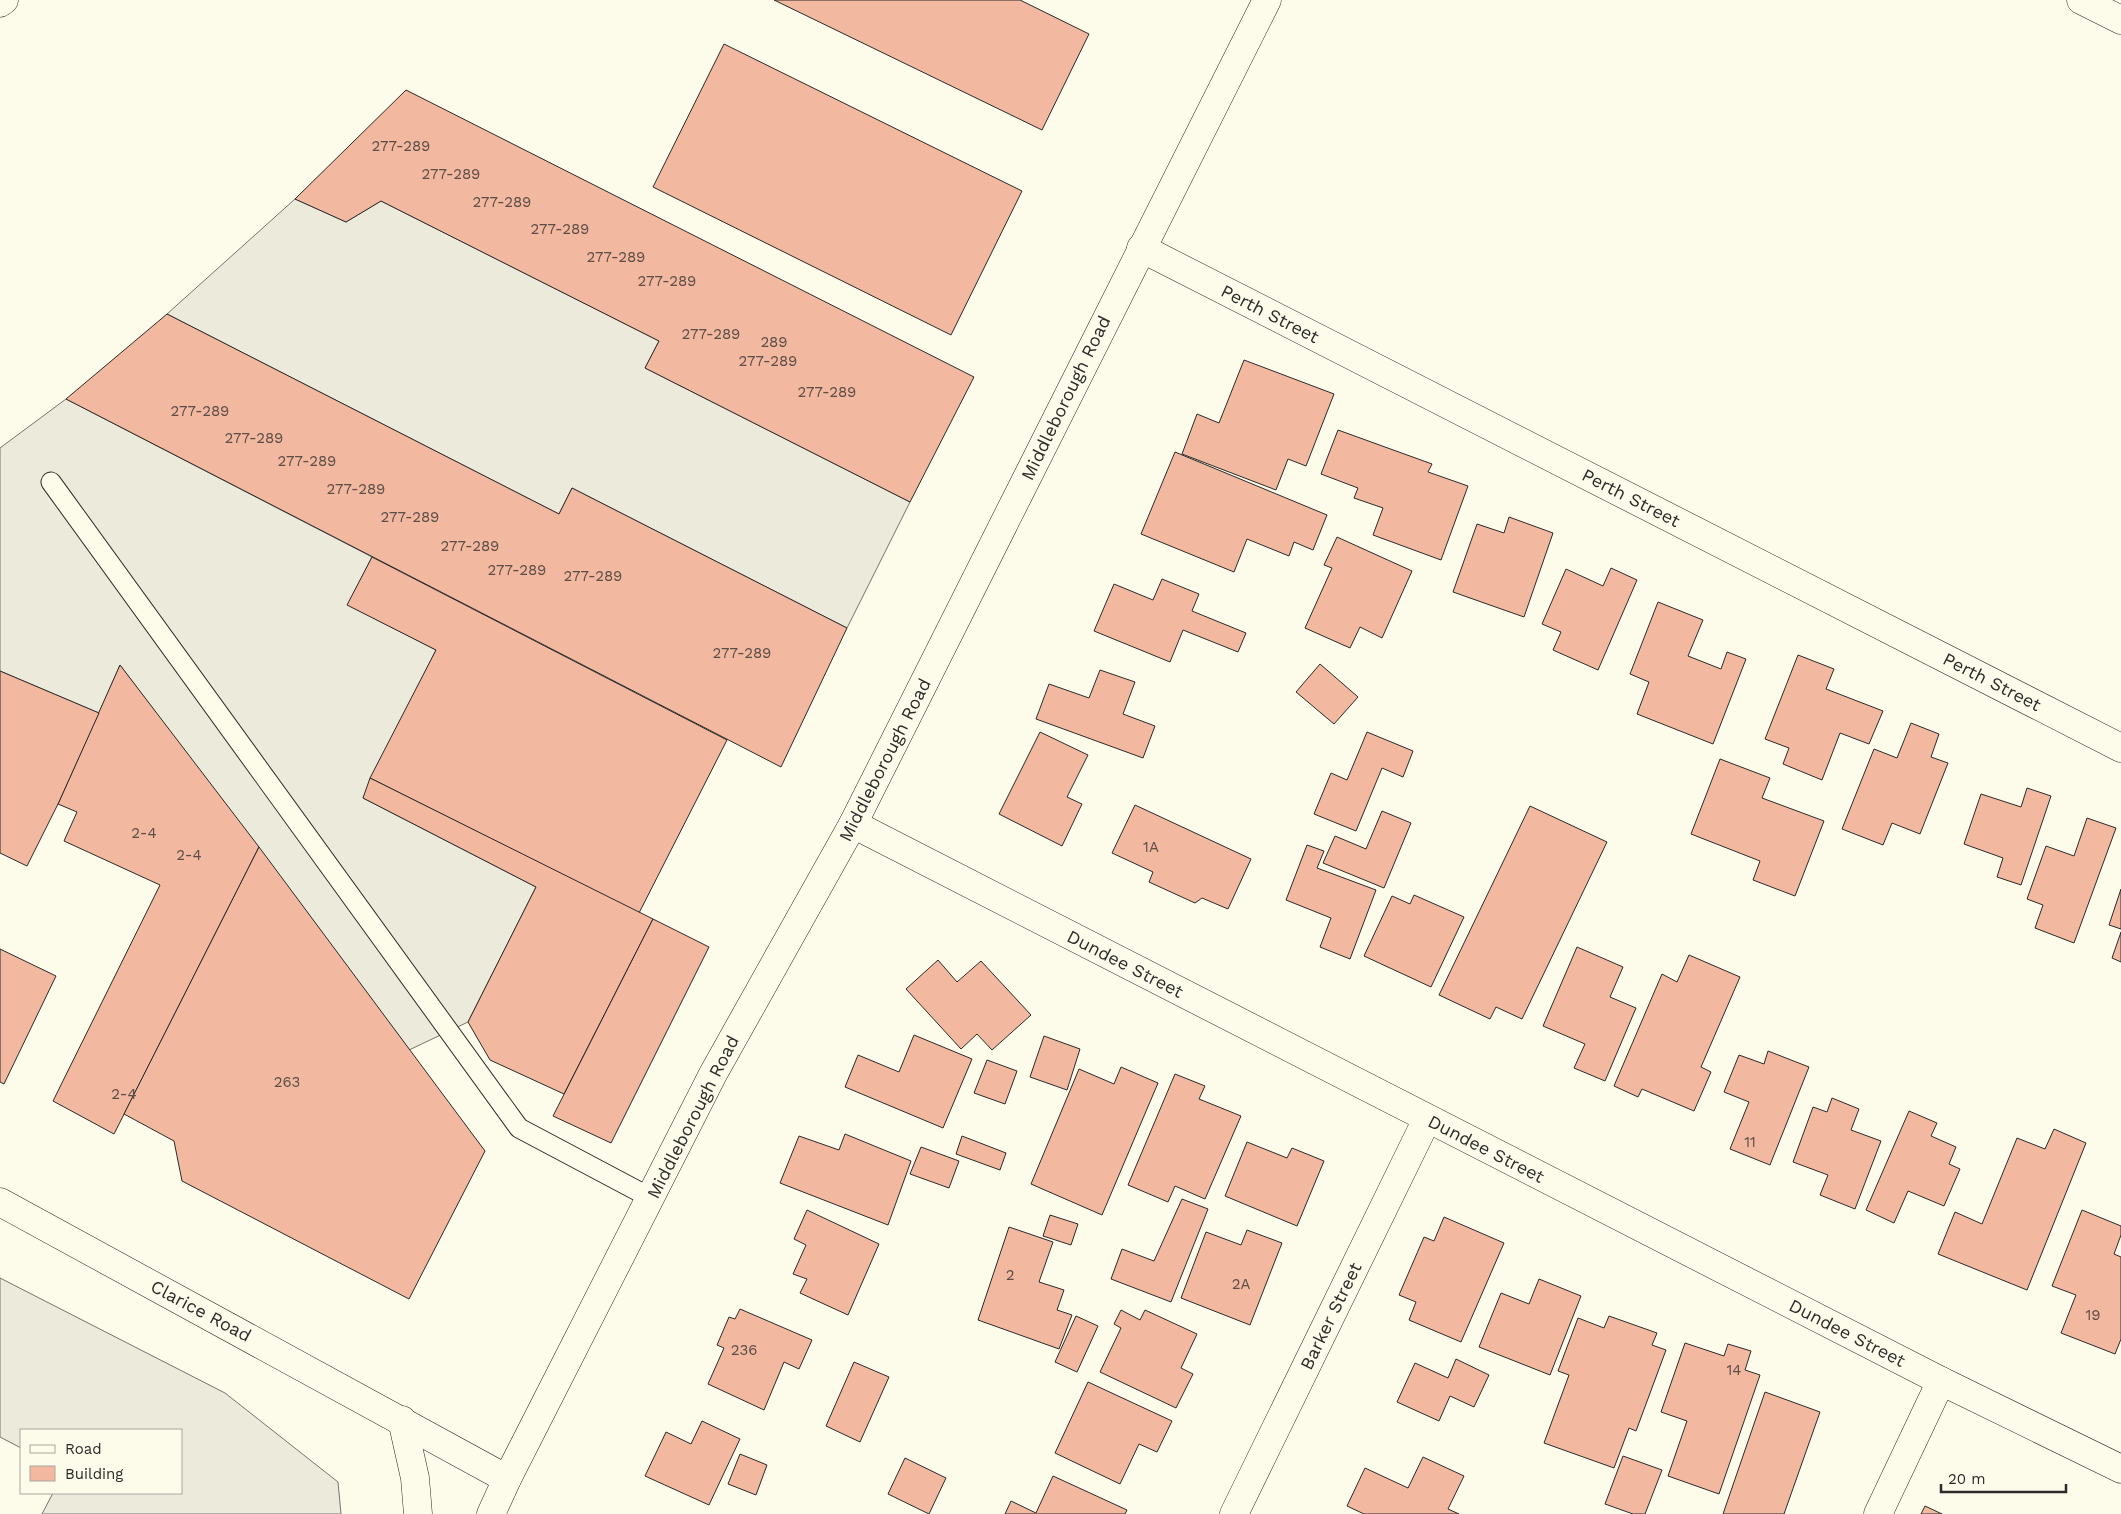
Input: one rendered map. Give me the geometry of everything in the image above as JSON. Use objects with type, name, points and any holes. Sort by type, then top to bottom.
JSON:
[{"type":"street","points":[[0,3],[4,0]]},
{"type":"street","name":"Middleborough Road","points":[[492,1514],[508,1478],[713,1074],[853,824],[1266,0]]},
{"type":"street","points":[[2080,0],[2121,20]]},
{"type":"street","name":"Perth Street","points":[[1141,248],[2121,748]]},
{"type":"street","name":"Dundee Street","points":[[853,824],[1941,1381],[2121,1469]]},
{"type":"street","name":"Barker Street","points":[[1234,1514],[1427,1119]]},
{"type":"street","name":"Clarice Road","points":[[0,1202],[508,1478]]},
{"type":"street","points":[[1878,1514],[1941,1381]]},
{"type":"street","points":[[402,1420],[415,1478],[418,1514]]},
{"type":"lane","points":[[51,482],[518,1128],[651,1198]]},
{"type":"shaded area","points":[[295,199],[346,222],[381,201],[659,341],[645,368],[910,502],[847,628],[572,488],[559,514],[167,314]]},
{"type":"shaded area","points":[[66,399],[372,557],[348,605],[436,650],[363,798],[536,887],[468,1022],[409,1050],[120,665],[99,713],[0,671],[0,448]]},
{"type":"shaded area","points":[[0,1278],[225,1393],[338,1482],[341,1514],[42,1514],[52,1494],[182,1494],[182,1429],[20,1429],[20,1447],[0,1437]]},
{"type":"building","points":[[774,0],[1020,0],[1089,34],[1042,130]]},
{"type":"building","points":[[724,44],[1022,191],[951,335],[653,187]]},
{"type":"building","points":[[406,90],[974,377],[910,502],[645,368],[659,341],[381,201],[346,222],[295,199]]},
{"type":"building","points":[[167,314],[559,514],[572,488],[847,628],[781,767],[66,399]]},
{"type":"building","points":[[1244,360],[1334,394],[1306,466],[1288,459],[1276,490],[1182,454],[1197,414],[1219,423]]},
{"type":"building","points":[[1338,430],[1432,464],[1428,472],[1468,486],[1441,560],[1373,535],[1383,508],[1354,498],[1358,488],[1321,474]]},
{"type":"building","points":[[1175,452],[1327,515],[1313,550],[1294,542],[1289,556],[1247,539],[1234,572],[1141,534]]},
{"type":"building","points":[[1509,517],[1553,533],[1524,617],[1453,592],[1477,524],[1504,533]]},
{"type":"building","points":[[1337,537],[1412,571],[1382,638],[1360,627],[1350,648],[1305,628],[1332,568],[1324,565]]},
{"type":"building","points":[[372,557],[727,740],[639,913],[370,778],[436,650],[347,605]]},
{"type":"building","points":[[1611,568],[1637,580],[1598,670],[1553,650],[1561,632],[1542,624],[1566,569],[1603,586]]},
{"type":"building","points":[[1162,579],[1199,594],[1192,611],[1246,633],[1238,652],[1183,630],[1170,662],[1094,631],[1114,584],[1153,600]]},
{"type":"building","points":[[1658,602],[1703,620],[1688,656],[1721,669],[1727,652],[1746,659],[1713,744],[1637,714],[1649,682],[1630,674]]},
{"type":"building","points":[[1798,655],[1834,669],[1826,689],[1883,711],[1869,744],[1840,733],[1822,780],[1783,764],[1789,748],[1765,739]]},
{"type":"building","points":[[1320,664],[1358,697],[1334,724],[1296,692]]},
{"type":"building","points":[[120,665],[259,847],[114,1134],[53,1101],[160,885],[64,841],[77,812],[58,804]]},
{"type":"building","points":[[1100,670],[1135,682],[1123,714],[1155,726],[1143,758],[1036,719],[1049,684],[1089,698]]},
{"type":"building","points":[[0,671],[99,713],[58,804],[27,866],[0,853]]},
{"type":"building","points":[[1911,723],[1939,734],[1931,757],[1948,763],[1920,834],[1892,823],[1883,845],[1842,829],[1874,749],[1897,758]]},
{"type":"building","points":[[1040,732],[1088,755],[1067,797],[1082,804],[1062,846],[999,814]]},
{"type":"building","points":[[1367,732],[1413,751],[1403,777],[1382,768],[1356,831],[1314,814],[1331,773],[1347,780]]},
{"type":"building","points":[[1720,759],[1770,778],[1762,798],[1824,821],[1795,896],[1753,880],[1760,861],[1691,834]]},
{"type":"building","points":[[370,778],[653,919],[564,1094],[490,1060],[468,1022],[536,887],[363,798]]},
{"type":"building","points":[[2027,788],[2051,796],[2021,885],[1997,877],[2003,858],[1964,844],[1981,794],[2021,807]]},
{"type":"building","points":[[1135,805],[1251,859],[1228,909],[1202,898],[1195,903],[1149,882],[1153,872],[1112,853]]},
{"type":"building","points":[[1530,806],[1607,842],[1522,1019],[1496,1007],[1490,1019],[1439,995]]},
{"type":"building","points":[[1382,811],[1411,823],[1384,888],[1323,863],[1335,836],[1366,849]]},
{"type":"building","points":[[2087,818],[2116,828],[2074,943],[2035,928],[2043,905],[2027,899],[2046,846],[2074,856]]},
{"type":"building","points":[[1307,845],[1324,851],[1317,868],[1376,890],[1350,959],[1320,947],[1331,918],[1286,900]]},
{"type":"building","points":[[259,847],[485,1151],[409,1299],[182,1181],[174,1141],[124,1114]]},
{"type":"building","points":[[2121,889],[2121,929],[2109,925]]},
{"type":"building","points":[[1414,895],[1464,917],[1431,987],[1364,956],[1392,896],[1410,904]]},
{"type":"building","points":[[653,919],[709,947],[611,1143],[553,1116]]},
{"type":"building","points":[[2121,932],[2121,962],[2112,958]]},
{"type":"building","points":[[1577,947],[1623,967],[1610,997],[1636,1008],[1605,1081],[1574,1068],[1585,1044],[1543,1026]]},
{"type":"building","points":[[0,949],[56,976],[4,1084],[0,1082]]},
{"type":"building","points":[[1689,955],[1740,977],[1701,1067],[1711,1072],[1694,1111],[1642,1089],[1638,1097],[1614,1086],[1662,974],[1677,982]]},
{"type":"building","points":[[938,960],[957,982],[981,961],[1031,1015],[992,1050],[977,1034],[961,1049],[906,989]]},
{"type":"building","points":[[914,1035],[972,1059],[943,1128],[845,1087],[858,1055],[899,1072]]},
{"type":"building","points":[[1044,1036],[1080,1049],[1067,1090],[1030,1077]]},
{"type":"building","points":[[1768,1051],[1809,1067],[1770,1165],[1730,1149],[1749,1102],[1724,1092],[1739,1055],[1764,1064]]},
{"type":"building","points":[[987,1060],[1017,1071],[1005,1104],[974,1093]]},
{"type":"building","points":[[1121,1067],[1158,1083],[1102,1215],[1031,1184],[1079,1069],[1114,1084]]},
{"type":"building","points":[[1175,1074],[1205,1086],[1199,1099],[1241,1116],[1205,1199],[1175,1186],[1168,1202],[1128,1185]]},
{"type":"building","points":[[1832,1098],[1859,1109],[1851,1130],[1881,1141],[1855,1209],[1820,1195],[1828,1175],[1793,1162],[1813,1107],[1827,1112]]},
{"type":"building","points":[[1909,1111],[1937,1123],[1931,1136],[1956,1147],[1949,1164],[1960,1169],[1944,1206],[1908,1191],[1894,1223],[1866,1210]]},
{"type":"building","points":[[2054,1129],[2086,1143],[2027,1290],[1938,1254],[1955,1212],[1982,1224],[2017,1138],[2045,1149]]},
{"type":"building","points":[[845,1134],[911,1161],[888,1225],[780,1183],[799,1136],[839,1150]]},
{"type":"building","points":[[962,1136],[1006,1153],[1000,1170],[956,1154]]},
{"type":"building","points":[[1247,1142],[1287,1158],[1292,1148],[1324,1161],[1297,1226],[1225,1196]]},
{"type":"building","points":[[921,1147],[959,1161],[949,1188],[910,1174]]},
{"type":"building","points":[[1182,1199],[1208,1209],[1171,1302],[1111,1279],[1122,1249],[1154,1261]]},
{"type":"building","points":[[807,1210],[879,1244],[848,1315],[800,1293],[807,1279],[793,1274],[806,1245],[794,1239]]},
{"type":"building","points":[[2082,1210],[2121,1226],[2121,1235],[2114,1254],[2121,1257],[2121,1339],[2115,1354],[2061,1333],[2076,1295],[2052,1286]]},
{"type":"building","points":[[1050,1215],[1078,1224],[1071,1245],[1043,1236]]},
{"type":"building","points":[[1444,1217],[1504,1243],[1461,1342],[1409,1320],[1416,1302],[1399,1295],[1424,1237],[1434,1241]]},
{"type":"building","points":[[1009,1227],[1053,1242],[1039,1282],[1064,1290],[1057,1310],[1072,1315],[1059,1349],[978,1320]]},
{"type":"building","points":[[1247,1230],[1282,1243],[1250,1325],[1181,1298],[1206,1232],[1241,1245]]},
{"type":"building","points":[[1539,1279],[1581,1296],[1550,1375],[1479,1347],[1501,1293],[1529,1304]]},
{"type":"building","points":[[740,1309],[812,1340],[799,1369],[784,1362],[764,1410],[708,1384],[724,1348],[717,1345],[729,1317],[735,1319]]},
{"type":"building","points":[[1121,1310],[1140,1320],[1145,1310],[1197,1334],[1181,1368],[1193,1374],[1176,1408],[1100,1372],[1121,1328],[1114,1324]]},
{"type":"building","points":[[1076,1316],[1098,1326],[1077,1372],[1055,1362]]},
{"type":"building","points":[[1609,1316],[1657,1333],[1652,1345],[1666,1350],[1636,1431],[1629,1428],[1614,1468],[1544,1443],[1569,1375],[1558,1371],[1578,1318],[1604,1328]]},
{"type":"building","points":[[1685,1343],[1724,1356],[1728,1344],[1751,1351],[1745,1370],[1760,1375],[1719,1494],[1668,1476],[1687,1421],[1661,1412]]},
{"type":"building","points":[[1456,1359],[1489,1375],[1474,1407],[1450,1396],[1439,1421],[1397,1402],[1415,1363],[1448,1378]]},
{"type":"building","points":[[854,1362],[889,1377],[860,1442],[826,1426]]},
{"type":"building","points":[[1088,1382],[1172,1421],[1157,1452],[1139,1444],[1120,1484],[1055,1453]]},
{"type":"building","points":[[1765,1392],[1820,1412],[1784,1514],[1723,1514]]},
{"type":"building","points":[[702,1421],[740,1439],[709,1505],[645,1476],[666,1432],[691,1444]]},
{"type":"building","points":[[740,1454],[767,1465],[756,1495],[728,1484]]},
{"type":"building","points":[[1623,1456],[1662,1470],[1645,1514],[1633,1514],[1605,1504]]},
{"type":"building","points":[[1423,1457],[1464,1476],[1448,1509],[1459,1514],[1364,1514],[1347,1506],[1365,1468],[1408,1488]]},
{"type":"building","points":[[905,1458],[946,1478],[929,1514],[888,1494]]},
{"type":"building","points":[[1053,1476],[1127,1510],[1125,1514],[1005,1514],[1011,1501],[1036,1513]]},
{"type":"building","points":[[1925,1506],[1942,1514],[1921,1514]]}]
